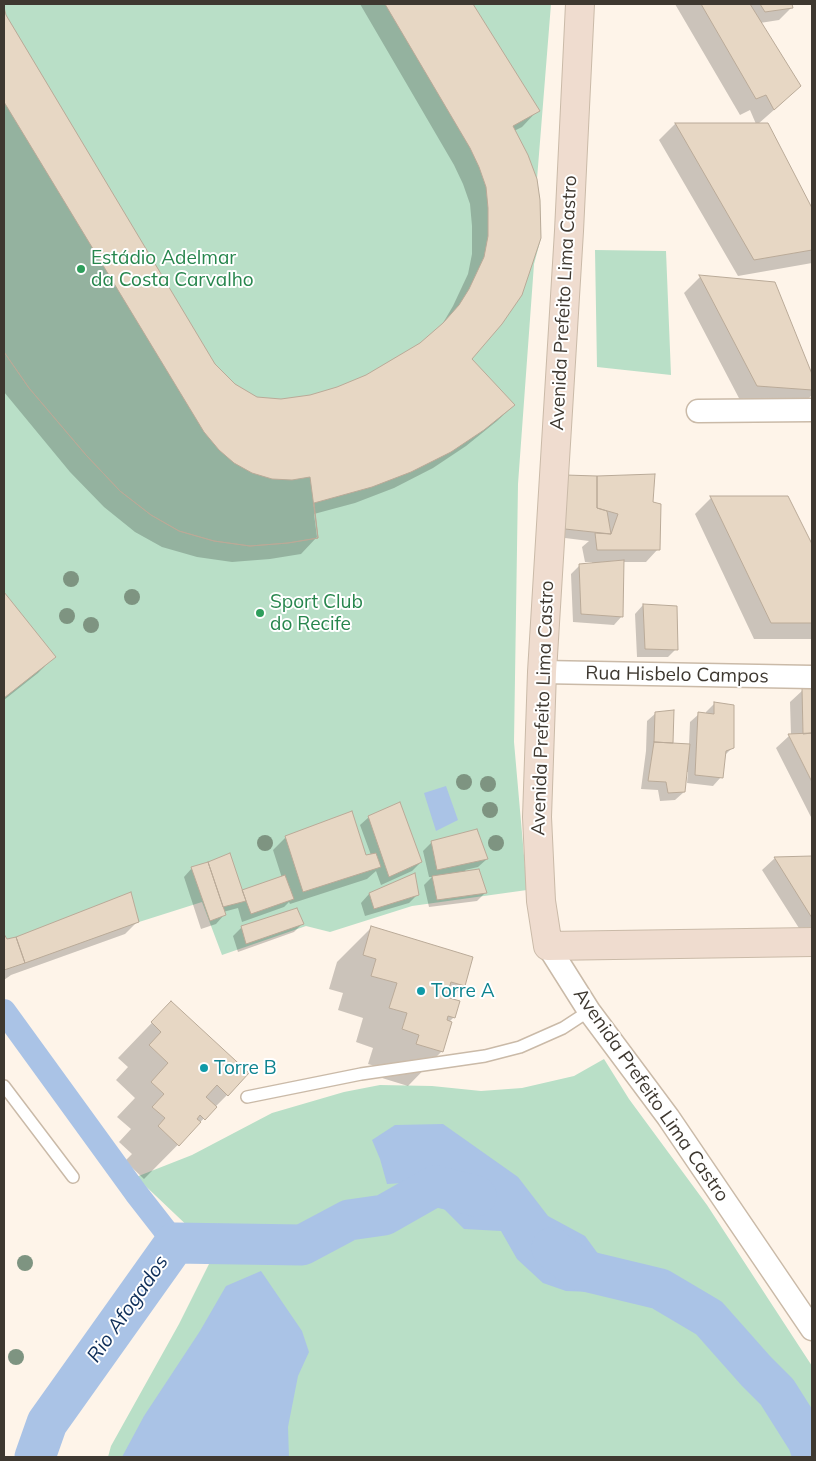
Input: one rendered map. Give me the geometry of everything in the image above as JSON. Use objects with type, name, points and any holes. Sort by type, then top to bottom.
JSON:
[{"type":"street","name":"Avenida Prefeito Lima Castro","points":[[580,4],[569,231],[542,672],[537,817],[541,901],[548,946],[589,1010],[668,1117],[812,1329]]},
{"type":"street","points":[[698,411],[812,410]]},
{"type":"street","name":"Rua Hisbelo Campos","points":[[542,672],[812,677]]},
{"type":"street","points":[[548,946],[812,942]]},
{"type":"lane","points":[[247,1097],[361,1074],[484,1056],[520,1048],[563,1028],[589,1010]]},
{"type":"lane","points":[[4,1086],[73,1177]]},
{"type":"green space","name":"Sport Club do Recife","points":[[4,4],[551,4],[537,179],[540,200],[541,238],[534,264],[518,484],[514,742],[527,890],[412,906],[330,932],[306,926],[222,955],[202,902],[139,922],[4,970]]},
{"type":"green space","points":[[595,250],[666,251],[671,375],[597,367]]},
{"type":"green space","points":[[604,1059],[629,1099],[707,1205],[812,1366],[812,1457],[108,1457],[111,1446],[179,1324],[215,1252],[136,1177],[192,1155],[272,1113],[344,1092],[380,1085],[432,1086],[481,1091],[522,1088],[574,1076]]},
{"type":"water","points":[[446,786],[458,820],[436,831],[424,793]]},
{"type":"water","points":[[443,1124],[518,1177],[548,1216],[585,1236],[604,1262],[593,1292],[566,1291],[543,1283],[517,1259],[501,1231],[464,1229],[438,1203],[405,1183],[387,1184],[372,1140],[395,1125]]},
{"type":"water","points":[[261,1271],[302,1331],[309,1352],[298,1376],[288,1427],[289,1457],[122,1457],[144,1416],[200,1331],[226,1286]]},
{"type":"building","name":"Estádio Adelmar da Costa Carvalho","points":[[385,4],[473,4],[540,111],[513,126],[528,155],[537,179],[540,200],[541,238],[522,295],[502,324],[472,359],[515,405],[484,430],[451,452],[411,472],[372,487],[314,503],[318,538],[250,546],[214,541],[179,531],[151,515],[120,491],[86,455],[29,388],[4,352],[4,7],[6,15],[215,364],[235,384],[257,397],[281,399],[310,395],[337,387],[366,375],[420,343],[443,323],[459,305],[484,257],[488,236],[488,208],[486,187],[479,167],[470,148]]},
{"type":"building","points":[[701,4],[750,4],[801,86],[774,110],[766,95],[756,99]]},
{"type":"building","points":[[760,4],[792,4],[793,8],[765,12]]},
{"type":"building","points":[[4,102],[204,432],[219,450],[234,463],[252,473],[272,479],[292,480],[310,477],[318,538],[250,546],[214,541],[179,531],[151,515],[120,491],[86,455],[29,388],[4,352]]},
{"type":"building","points":[[675,123],[768,123],[812,208],[812,250],[754,260]]},
{"type":"building","points":[[699,275],[775,282],[812,374],[812,390],[757,386]]},
{"type":"building","points":[[655,474],[653,502],[661,504],[660,550],[597,550],[595,533],[611,534],[618,514],[597,508],[597,476]]},
{"type":"building","points":[[565,475],[597,476],[597,508],[607,511],[611,534],[565,529]]},
{"type":"building","points":[[710,496],[788,496],[812,544],[812,623],[771,623]]},
{"type":"building","points":[[624,560],[623,617],[581,614],[579,564]]},
{"type":"building","points":[[4,592],[56,657],[4,698]]},
{"type":"building","points":[[643,604],[677,606],[678,650],[645,649]]},
{"type":"building","points":[[802,688],[812,688],[812,733],[803,734]]},
{"type":"building","points":[[714,702],[734,705],[734,748],[726,751],[723,778],[695,775],[698,712],[714,714]]},
{"type":"building","points":[[674,710],[673,743],[654,742],[655,712]]},
{"type":"building","points":[[812,733],[812,782],[788,734]]},
{"type":"building","points":[[654,742],[690,744],[685,792],[668,793],[666,782],[648,781]]},
{"type":"building","points":[[400,802],[422,862],[389,877],[368,816]]},
{"type":"building","points":[[352,811],[366,855],[376,853],[381,867],[303,892],[285,836]]},
{"type":"building","points":[[477,829],[488,859],[437,870],[431,841]]},
{"type":"building","points":[[230,853],[246,901],[223,907],[208,862]]},
{"type":"building","points":[[812,856],[812,918],[774,857]]},
{"type":"building","points":[[208,862],[226,915],[210,921],[191,867]]},
{"type":"building","points":[[479,869],[487,893],[437,900],[432,876]]},
{"type":"building","points":[[415,873],[419,895],[374,909],[369,893]]},
{"type":"building","points":[[285,875],[294,899],[251,914],[242,890]]},
{"type":"building","points":[[131,892],[139,922],[25,963],[16,937]]},
{"type":"building","points":[[297,908],[304,924],[246,944],[241,926]]},
{"type":"building","name":"Torre A","points":[[371,926],[473,957],[465,986],[451,982],[446,997],[460,1001],[455,1018],[448,1016],[447,1020],[452,1022],[443,1052],[416,1044],[419,1035],[402,1029],[407,1013],[389,1008],[397,983],[371,976],[376,959],[363,955]]},
{"type":"building","points":[[4,934],[7,939],[16,937],[25,963],[4,970]]},
{"type":"building","name":"Torre B","points":[[171,1001],[249,1073],[228,1096],[217,1085],[206,1097],[217,1107],[205,1120],[200,1115],[197,1119],[201,1122],[179,1146],[158,1126],[165,1118],[152,1107],[164,1094],[151,1082],[168,1063],[149,1045],[161,1032],[151,1022]]},
{"type":"waterway","points":[[4,1011],[136,1193],[175,1243]]},
{"type":"waterway","name":"Rio Afogados","points":[[35,1457],[47,1423],[175,1243],[302,1245],[349,1220],[384,1215],[435,1186],[476,1196]]},
{"type":"waterway","name":"Rio Afogados","points":[[552,1248],[577,1269],[660,1289],[709,1318],[777,1392],[808,1441],[812,1453]]},
{"type":"place","name":"Estádio Adelmar da Costa Carvalho","points":[[81,269]]},
{"type":"place","name":"Sport Club do Recife","points":[[260,613]]},
{"type":"place","name":"Torre A","points":[[421,991]]},
{"type":"place","name":"Torre B","points":[[204,1068]]}]
